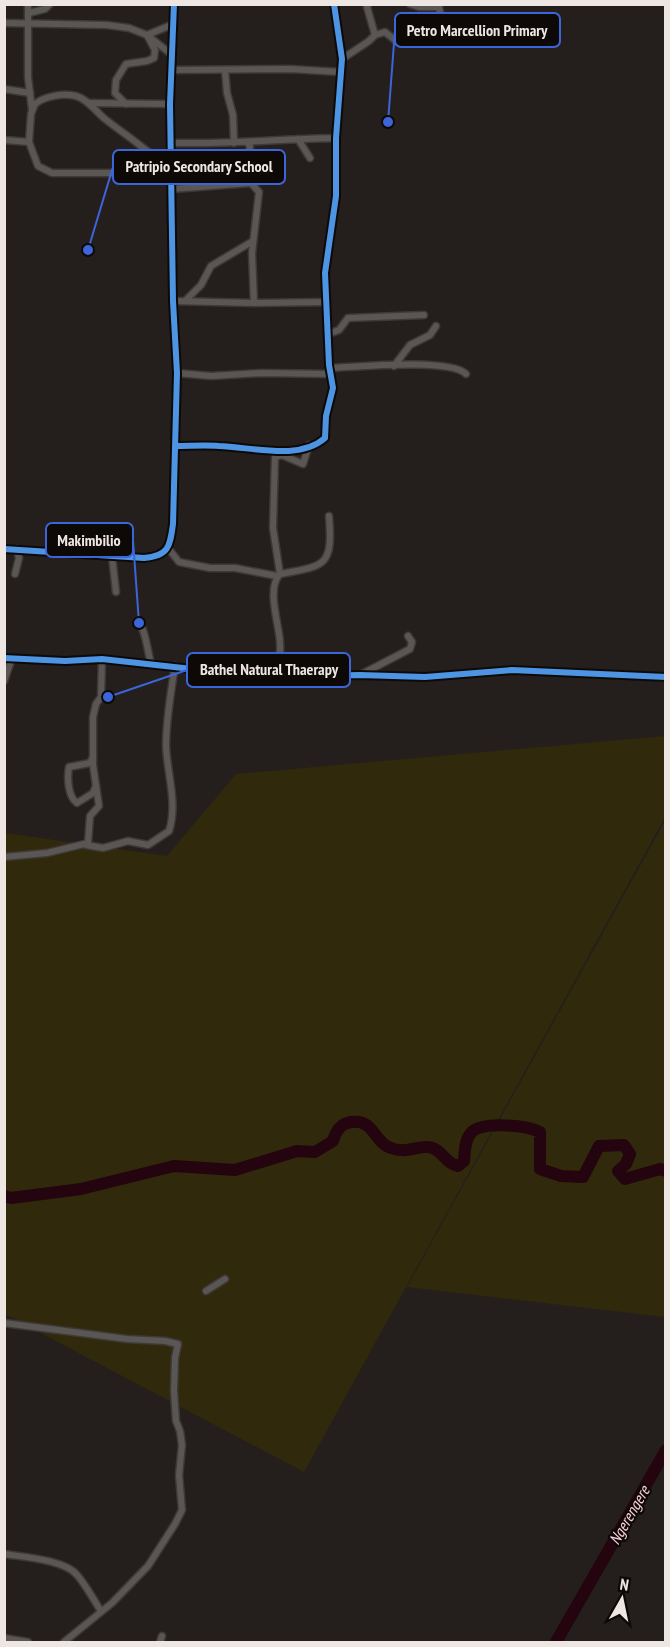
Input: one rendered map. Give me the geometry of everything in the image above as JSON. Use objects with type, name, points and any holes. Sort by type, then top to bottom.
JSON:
[{"type":"street","points":[[28,4],[32,110],[29,142],[37,165],[47,172],[57,174],[172,173]]},
{"type":"street","points":[[29,13],[45,9],[50,4]]},
{"type":"street","points":[[4,549],[152,557],[161,555],[168,548],[173,524],[177,373],[173,301],[170,105],[171,25],[174,4]]},
{"type":"street","points":[[176,446],[292,450],[307,448],[325,438],[326,416],[333,394],[325,267],[336,196],[336,138],[342,59],[334,4]]},
{"type":"street","points":[[368,4],[375,35]]},
{"type":"street","points":[[342,59],[375,35],[385,32],[396,41],[420,43],[440,39],[443,30],[439,7],[419,7],[410,4]]},
{"type":"street","points":[[4,23],[107,25],[129,28],[147,35],[171,54]]},
{"type":"street","points":[[147,35],[171,25]]},
{"type":"street","points":[[126,104],[115,93],[115,83],[126,64],[151,60],[156,55],[147,35]]},
{"type":"street","points":[[225,69],[227,93],[233,117],[234,143]]},
{"type":"street","points":[[171,70],[340,72]]},
{"type":"street","points":[[4,89],[30,93]]},
{"type":"street","points":[[32,110],[39,101],[58,96],[75,96],[153,155],[172,173]]},
{"type":"street","points":[[88,104],[170,105]]},
{"type":"street","points":[[172,143],[234,143],[336,138]]},
{"type":"street","points":[[298,139],[310,158]]},
{"type":"street","points":[[4,140],[29,142]]},
{"type":"street","points":[[247,142],[250,146],[251,183],[259,192],[253,241],[254,303]]},
{"type":"street","points":[[172,189],[251,183]]},
{"type":"street","points":[[186,301],[201,285],[211,266],[253,241]]},
{"type":"street","points":[[173,301],[326,302]]},
{"type":"street","points":[[328,334],[339,330],[348,318],[424,315]]},
{"type":"street","points":[[394,366],[411,345],[430,335],[436,326]]},
{"type":"street","points":[[177,373],[211,376],[422,365],[461,369],[466,374]]},
{"type":"street","points":[[277,675],[280,650],[274,587],[279,575],[273,528],[276,457],[282,455],[303,464],[309,446]]},
{"type":"street","points":[[168,548],[179,562],[210,568],[235,568],[279,575],[315,567],[325,559],[331,542],[328,516]]},
{"type":"street","points":[[15,574],[19,558],[17,549]]},
{"type":"street","points":[[112,556],[116,592]]},
{"type":"street","points":[[137,621],[144,631],[151,663]]},
{"type":"street","points":[[360,675],[410,649],[412,642],[408,636]]},
{"type":"street","points":[[4,658],[64,661],[102,659],[237,674],[425,677],[512,670],[666,677]]},
{"type":"street","points":[[4,681],[12,658]]},
{"type":"street","points":[[86,845],[90,816],[99,806],[93,765],[93,717],[96,704],[101,698],[102,659]]},
{"type":"street","points":[[4,857],[47,853],[86,845],[103,848],[128,841],[150,844],[169,831],[172,807],[166,747],[175,666]]},
{"type":"street","points":[[94,757],[88,763],[69,767],[68,778],[73,801],[77,804],[84,801],[93,793],[96,785]]},
{"type":"street","points":[[206,1291],[225,1279]]},
{"type":"street","points":[[4,1323],[178,1344],[175,1358],[174,1391],[176,1421],[182,1445],[179,1475],[182,1509],[148,1566],[101,1611],[64,1642]]},
{"type":"street","points":[[4,1554],[72,1569],[101,1611]]},
{"type":"street","points":[[4,1638],[27,1642]]},
{"type":"shaded area","points":[[665,736],[665,817],[304,1472],[5,1314],[5,833],[167,856],[236,774]]},
{"type":"shaded area","points":[[665,821],[665,1317],[407,1287]]},
{"type":"waterway","points":[[4,1196],[11,1198],[81,1189],[174,1166],[235,1170],[297,1151],[315,1152],[333,1141],[339,1128],[351,1122],[365,1124],[385,1145],[391,1148],[402,1150],[433,1148],[458,1166],[464,1161],[466,1143],[471,1133],[484,1127],[504,1125],[540,1132],[540,1169],[561,1176],[583,1177],[599,1146],[624,1145],[630,1154],[626,1164],[618,1171],[625,1179],[660,1169],[666,1171]]},
{"type":"waterway","name":"Ngerengere","points":[[556,1642],[666,1450]]},
{"type":"cycle path","points":[[4,549],[144,558],[159,555],[167,548],[171,538],[177,373],[173,301],[170,104],[174,4]]},
{"type":"cycle path","points":[[176,446],[289,451],[314,445],[325,438],[326,416],[333,388],[329,365],[325,273],[336,196],[336,138],[342,59],[334,4]]},
{"type":"cycle path","points":[[4,658],[65,661],[102,659],[237,674],[425,677],[512,670],[666,677]]},
{"type":"place","name":"Petro Marcellion Primary","points":[[388,122]]},
{"type":"place","name":"Patripio Secondary School","points":[[88,250]]},
{"type":"place","name":"Makimbilio","points":[[139,623]]},
{"type":"place","name":"Bathel Natural Thaerapy","points":[[108,697]]}]
